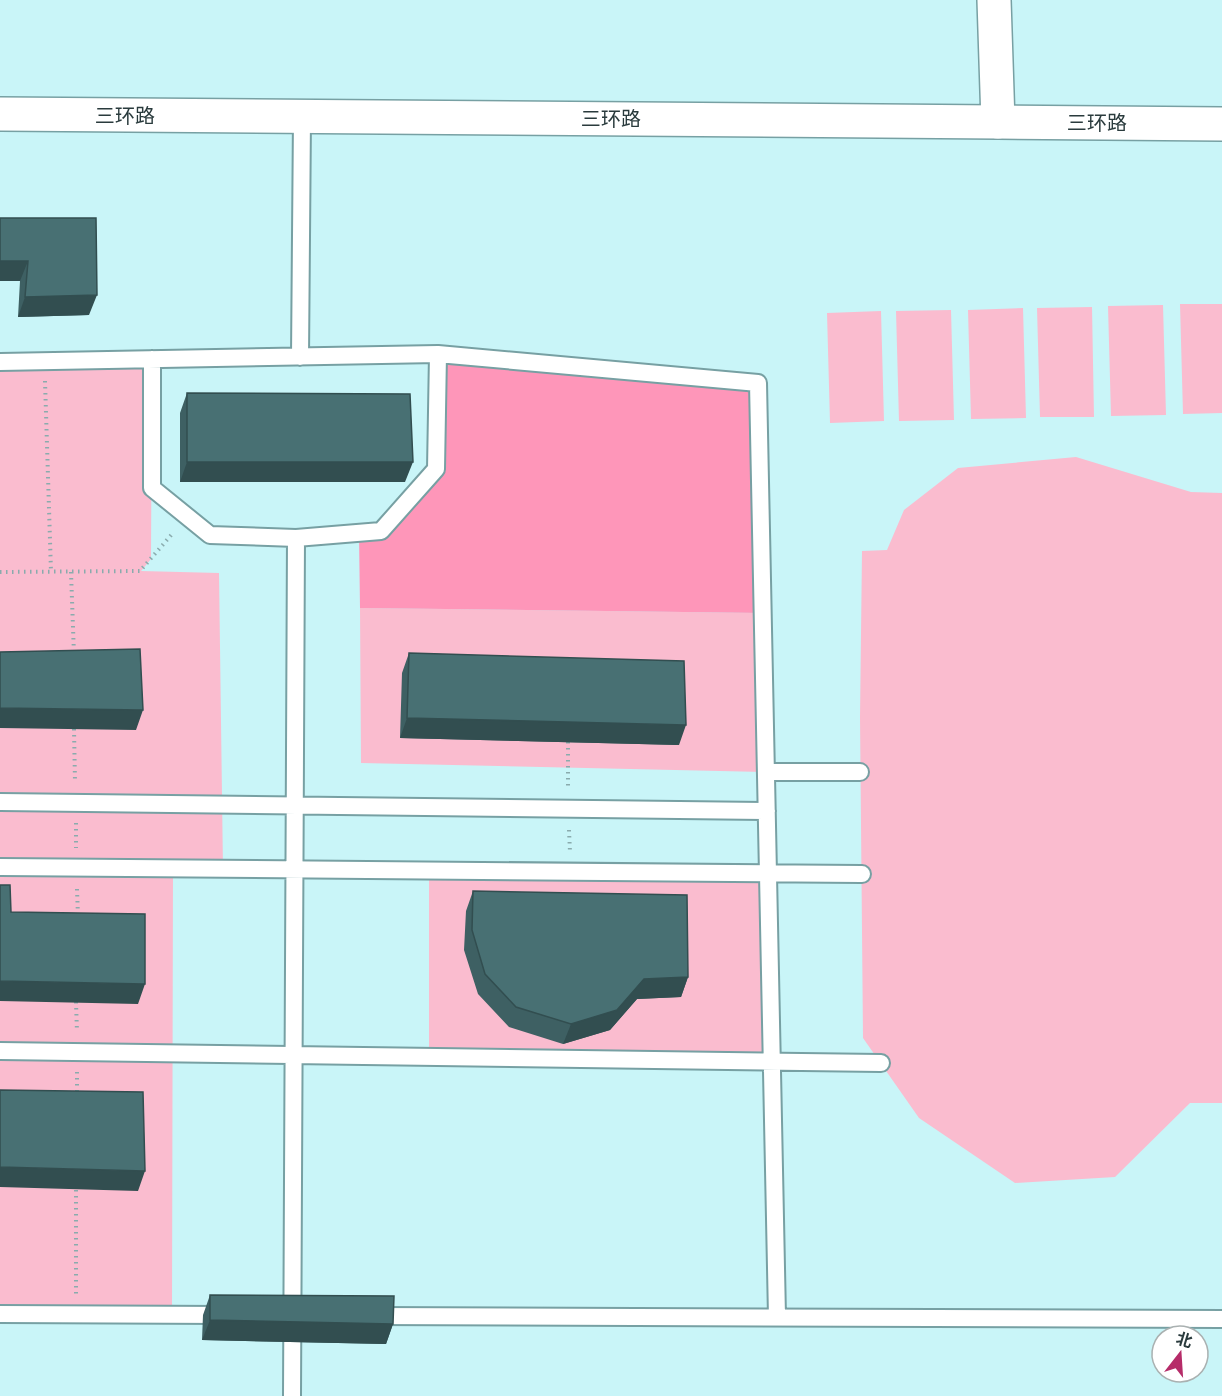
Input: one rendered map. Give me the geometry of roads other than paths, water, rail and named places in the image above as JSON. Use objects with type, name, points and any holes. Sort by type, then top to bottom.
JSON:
[{"type":"main road","points":[[994,0],[998,122]]},
{"type":"main road","name":"三环路","points":[[0,114],[1222,124]]},
{"type":"lane","points":[[300,357],[302,117]]},
{"type":"lane","points":[[152,359],[152,488],[210,535],[296,538],[381,531],[436,469],[438,354]]},
{"type":"lane","points":[[0,362],[438,354],[758,383],[777,1317]]},
{"type":"lane","points":[[292,1396],[296,538]]},
{"type":"lane","points":[[766,772],[860,772]]},
{"type":"lane","points":[[0,802],[766,811]]},
{"type":"lane","points":[[0,867],[861,874]]},
{"type":"lane","points":[[0,1051],[880,1063]]},
{"type":"lane","points":[[0,1314],[236,1315]]},
{"type":"lane","points":[[351,1316],[1222,1319]]}]
